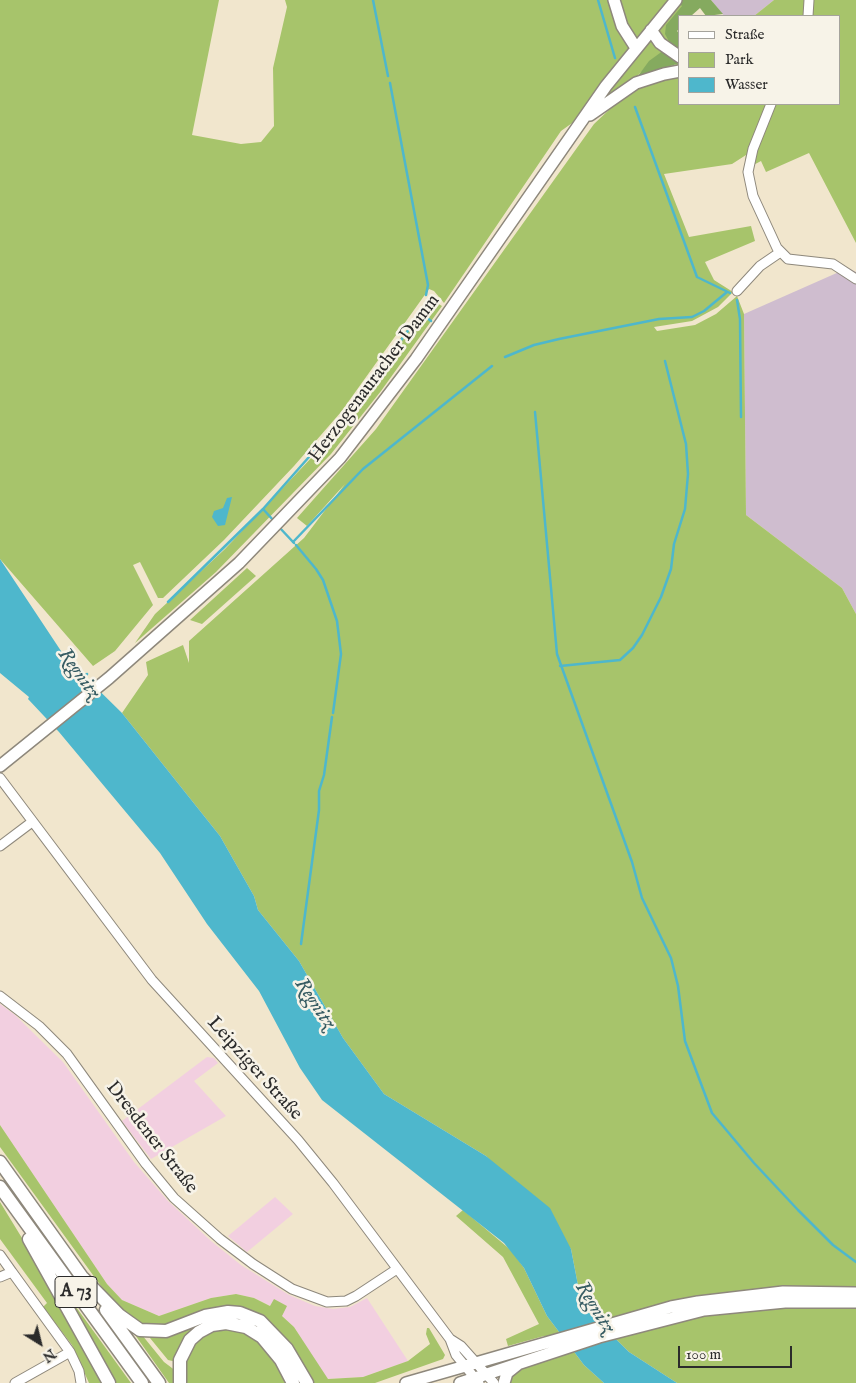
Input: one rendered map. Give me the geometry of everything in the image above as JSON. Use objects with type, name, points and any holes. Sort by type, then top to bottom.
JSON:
[{"type":"highway","name":"A 73","points":[[0,1162],[159,1383]]},
{"type":"highway","name":"A 73","points":[[0,1187],[142,1383]]},
{"type":"highway","points":[[10,1201],[109,1383]]},
{"type":"highway","points":[[83,1278],[119,1315],[140,1330],[166,1331],[205,1316],[228,1312],[240,1313],[260,1321],[287,1349],[306,1383]]},
{"type":"highway","points":[[180,1383],[180,1360],[190,1340],[199,1332],[212,1325],[226,1323],[246,1327],[262,1337],[279,1358],[291,1380]]},
{"type":"main road","points":[[614,0],[622,26],[636,48]]},
{"type":"main road","name":"Herzogenauracher Damm","points":[[0,766],[50,727],[239,563],[340,458],[416,359],[579,123],[636,48],[676,0]]},
{"type":"main road","points":[[651,30],[660,43],[678,56]]},
{"type":"main road","points":[[579,123],[619,93],[636,83],[678,71]]},
{"type":"main road","points":[[406,1383],[546,1342],[636,1321],[704,1310],[856,1292]]},
{"type":"main road","points":[[830,1296],[856,1302]]},
{"type":"main road","points":[[460,1383],[483,1380],[522,1362],[636,1321]]},
{"type":"main road","points":[[504,1383],[507,1373],[522,1362]]},
{"type":"street","points":[[808,15],[809,0]]},
{"type":"street","points":[[772,105],[752,149],[748,172],[753,196],[779,253],[788,259],[833,264],[856,278]]},
{"type":"street","points":[[737,291],[760,266],[779,253]]},
{"type":"street","name":"Leipziger Straße","points":[[0,778],[152,980],[298,1140],[450,1339],[461,1346],[476,1362],[483,1380]]},
{"type":"street","points":[[0,846],[32,822]]},
{"type":"street","name":"Dresdener Straße","points":[[0,996],[39,1026],[67,1054],[140,1156],[174,1198],[220,1239],[253,1264],[292,1289],[327,1302],[346,1301],[397,1269]]},
{"type":"street","points":[[0,1256],[70,1352],[79,1370],[81,1383]]},
{"type":"street","points":[[0,1277],[12,1272]]},
{"type":"street","name":"Leipziger Straße","points":[[450,1339],[452,1347],[463,1366],[483,1380]]},
{"type":"street","points":[[15,1383],[70,1352]]},
{"type":"shaded area","points":[[711,0],[774,0],[755,15],[723,15]]},
{"type":"shaded area","points":[[848,268],[856,272],[856,614],[842,588],[746,515],[744,314]]},
{"type":"shaded area","points":[[0,1004],[15,1015],[63,1062],[134,1162],[168,1201],[211,1241],[241,1265],[289,1295],[315,1306],[333,1309],[350,1307],[367,1298],[408,1361],[363,1377],[327,1379],[294,1327],[282,1316],[274,1299],[271,1306],[254,1298],[236,1294],[211,1298],[159,1316],[122,1300],[107,1284],[0,1125]]},
{"type":"shaded area","points":[[207,1057],[214,1058],[218,1063],[194,1081],[226,1116],[151,1159],[122,1121]]},
{"type":"shaded area","points":[[275,1197],[293,1214],[247,1252],[228,1236]]},
{"type":"green space","points":[[0,0],[219,0],[192,135],[241,144],[261,142],[274,126],[273,68],[287,7],[285,0],[668,0],[683,6],[680,15],[678,15],[678,22],[671,45],[638,75],[678,64],[678,105],[841,105],[841,15],[755,15],[774,0],[856,0],[856,243],[809,153],[766,172],[761,161],[744,170],[746,155],[732,164],[664,174],[689,237],[751,226],[755,241],[705,262],[714,280],[733,292],[718,307],[692,321],[654,327],[657,331],[695,325],[716,314],[737,296],[744,314],[746,515],[842,588],[856,614],[856,1383],[677,1383],[629,1352],[582,1306],[571,1249],[486,1156],[384,1094],[343,1038],[299,961],[258,910],[254,896],[220,836],[122,713],[148,675],[146,662],[183,645],[189,663],[189,641],[304,538],[345,484],[307,526],[297,518],[376,429],[594,124],[612,107],[607,98],[561,131],[444,303],[434,291],[429,289],[341,412],[294,466],[224,540],[163,598],[158,598],[140,562],[133,565],[153,605],[115,651],[93,666],[0,559]]},
{"type":"green space","points":[[668,0],[711,0],[723,14],[705,15],[700,8],[692,15],[678,15],[678,64],[638,76],[649,61],[671,45],[665,34],[666,25],[682,6]]},
{"type":"green space","points":[[432,300],[442,306],[381,391],[331,454],[216,572],[135,643],[155,614],[225,549],[314,455],[397,349],[394,347],[424,306]]},
{"type":"green space","points":[[247,568],[256,576],[202,624],[190,620]]},
{"type":"green space","points":[[0,1125],[107,1284],[122,1300],[159,1316],[211,1298],[236,1294],[254,1298],[270,1306],[274,1299],[287,1306],[282,1316],[294,1327],[328,1379],[363,1377],[408,1361],[430,1344],[426,1334],[427,1328],[429,1328],[445,1355],[443,1359],[375,1383],[312,1383],[266,1321],[139,1325],[114,1304],[0,1147]]},
{"type":"green space","points":[[0,1202],[50,1284],[103,1383],[89,1383],[72,1345],[43,1307],[47,1303],[0,1239]]},
{"type":"green space","points":[[463,1210],[512,1251],[524,1268],[547,1316],[584,1365],[604,1383],[510,1383],[509,1378],[517,1370],[551,1359],[544,1336],[508,1346],[506,1339],[539,1324],[503,1257],[456,1216]]},
{"type":"green space","points":[[71,1300],[131,1383],[113,1383],[68,1302]]},
{"type":"green space","points":[[211,1322],[177,1362],[168,1360],[150,1338],[151,1336]]},
{"type":"green space","points":[[222,1327],[249,1332],[270,1354],[286,1383],[183,1383],[183,1361],[197,1339]]},
{"type":"green space","points":[[133,1332],[142,1335],[164,1362],[176,1371],[177,1383],[169,1383]]},
{"type":"water","points":[[232,497],[225,525],[218,526],[212,517],[214,511],[223,508],[227,498]]},
{"type":"water","name":"Regnitz","points":[[0,559],[65,657],[122,713],[220,836],[254,896],[258,910],[299,961],[343,1038],[384,1094],[486,1156],[550,1208],[571,1249],[582,1306],[629,1352],[677,1383],[604,1383],[584,1365],[547,1316],[524,1268],[504,1243],[322,1100],[300,1068],[259,991],[207,924],[160,853],[59,732],[28,699],[29,697],[0,673]]},
{"type":"waterway","points":[[373,0],[388,76]]},
{"type":"waterway","points":[[598,0],[615,58]]},
{"type":"waterway","points":[[390,83],[428,285],[426,295]]},
{"type":"waterway","points":[[635,107],[697,277],[730,293]]},
{"type":"waterway","points":[[505,357],[534,345],[559,339],[659,319],[692,317],[704,311],[727,292]]},
{"type":"waterway","points":[[737,300],[740,319],[741,417]]},
{"type":"waterway","points":[[422,312],[429,301]]},
{"type":"waterway","points":[[263,509],[347,414],[421,313],[431,321]]},
{"type":"waterway","points":[[560,666],[620,660],[633,648],[642,635],[661,597],[671,569],[674,544],[685,509],[688,474],[686,444],[665,361]]},
{"type":"waterway","points":[[293,542],[363,469],[492,366]]},
{"type":"waterway","points":[[535,412],[557,654],[632,862],[642,898],[671,958],[678,986],[685,1041],[712,1113],[754,1163],[798,1210],[833,1245],[856,1262]]},
{"type":"waterway","points":[[168,602],[263,509],[274,521]]},
{"type":"waterway","points":[[279,527],[294,543]]},
{"type":"waterway","points":[[296,545],[323,580],[337,621],[341,654],[333,713]]},
{"type":"waterway","points":[[301,944],[319,810],[319,791],[324,775],[332,717]]}]
